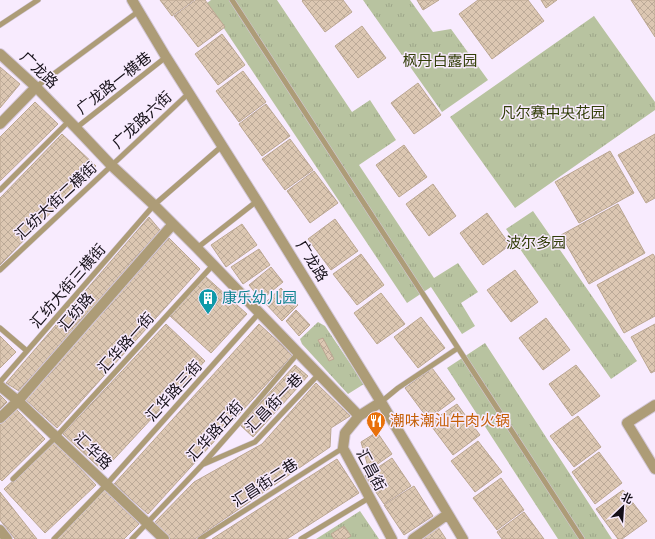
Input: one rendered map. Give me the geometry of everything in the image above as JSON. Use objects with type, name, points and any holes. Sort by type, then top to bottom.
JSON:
[{"type":"street","name":"广龙路","points":[[132,0],[381,402],[463,539]]},
{"type":"street","name":"广龙路","points":[[0,54],[36,87],[111,165],[154,205],[214,265],[359,416]]},
{"type":"street","points":[[0,124],[36,87]]},
{"type":"street","name":"汇纺路","points":[[0,418],[18,401],[173,224]]},
{"type":"street","name":"汇华路","points":[[0,386],[18,401],[164,539]]},
{"type":"street","name":"汇昌街","points":[[381,402],[359,416],[345,433],[343,448],[392,539]]},
{"type":"street","points":[[655,405],[627,423],[655,468]]},
{"type":"street","points":[[413,539],[448,514]]},
{"type":"street","points":[[0,530],[7,539]]},
{"type":"lane","points":[[0,26],[38,0]]},
{"type":"lane","points":[[232,0],[582,539]]},
{"type":"lane","points":[[36,87],[139,11]]},
{"type":"lane","name":"广龙路一横巷","points":[[76,128],[166,57]]},
{"type":"lane","name":"广龙路六街","points":[[111,165],[189,93]]},
{"type":"lane","points":[[0,190],[69,121]]},
{"type":"lane","name":"汇纺大街三横街","points":[[0,382],[154,205],[222,146]]},
{"type":"lane","name":"汇纺大街二横街","points":[[0,270],[111,165]]},
{"type":"lane","points":[[197,248],[257,201]]},
{"type":"lane","name":"汇华路一街","points":[[13,479],[56,437],[214,265]]},
{"type":"lane","name":"汇华路三街","points":[[54,539],[106,485],[259,312]]},
{"type":"lane","points":[[0,328],[27,351]]},
{"type":"lane","points":[[381,402],[398,388],[458,348]]},
{"type":"lane","name":"汇华路五街","points":[[132,539],[202,465],[298,353]]},
{"type":"lane","name":"汇昌街一巷","points":[[202,465],[255,442],[318,374]]},
{"type":"lane","name":"汇昌街二巷","points":[[200,539],[343,448]]},
{"type":"lane","points":[[303,538],[369,498]]},
{"type":"green space","points":[[211,0],[277,0],[352,112],[370,100],[396,140],[359,165],[434,278],[458,263],[478,292],[461,303],[475,326],[462,334],[431,287],[407,303],[207,3]]},
{"type":"green space","name":"枫丹白露园","points":[[363,0],[410,0],[433,32],[451,29],[488,80],[442,112]]},
{"type":"green space","name":"凡尔赛中央花园","points":[[594,16],[655,102],[655,110],[515,208],[450,117]]},
{"type":"green space","name":"波尔多园","points":[[533,211],[637,361],[611,379],[506,229]]},
{"type":"green space","points":[[318,322],[325,326],[364,384],[348,394],[302,344],[300,339]]},
{"type":"green space","points":[[485,343],[612,539],[558,539],[447,368]]},
{"type":"green space","points":[[360,511],[379,539],[316,539]]},
{"type":"building","points":[[160,0],[194,0],[172,16]]},
{"type":"building","points":[[196,0],[205,0],[225,27],[198,47],[174,16]]},
{"type":"building","points":[[343,0],[352,12],[325,32],[302,1]]},
{"type":"building","points":[[417,0],[439,0],[423,10]]},
{"type":"building","points":[[478,0],[528,0],[544,21],[492,59],[459,14]]},
{"type":"building","points":[[541,0],[557,0],[546,8]]},
{"type":"building","points":[[631,0],[655,0],[655,37]]},
{"type":"building","points":[[362,26],[386,58],[358,78],[335,46]]},
{"type":"building","points":[[222,34],[245,65],[218,85],[195,54]]},
{"type":"building","points":[[0,67],[20,84],[0,108]]},
{"type":"building","points":[[243,71],[266,102],[239,122],[216,91]]},
{"type":"building","points":[[418,83],[441,115],[414,134],[391,103]]},
{"type":"building","points":[[35,102],[58,124],[0,181],[0,137]]},
{"type":"building","points":[[266,104],[290,136],[262,156],[239,124]]},
{"type":"building","points":[[62,134],[96,166],[0,265],[0,198]]},
{"type":"building","points":[[655,134],[655,198],[646,203],[618,155]]},
{"type":"building","points":[[290,139],[313,170],[285,190],[262,159]]},
{"type":"building","points":[[404,145],[427,177],[399,197],[376,165]]},
{"type":"building","points":[[610,151],[634,193],[579,223],[555,182]]},
{"type":"building","points":[[314,171],[338,203],[310,223],[287,191]]},
{"type":"building","points":[[433,184],[456,216],[429,236],[406,204]]},
{"type":"building","points":[[618,204],[645,253],[589,284],[561,235]]},
{"type":"building","points":[[487,213],[510,245],[483,265],[460,233]]},
{"type":"building","points":[[149,217],[160,230],[19,391],[6,383]]},
{"type":"building","points":[[335,219],[358,251],[331,270],[308,239]]},
{"type":"building","points":[[242,224],[257,245],[226,267],[211,245]]},
{"type":"building","points":[[169,238],[200,269],[57,428],[25,399]]},
{"type":"building","points":[[259,249],[270,265],[243,284],[231,267]]},
{"type":"building","points":[[361,254],[384,285],[357,305],[333,274]]},
{"type":"building","points":[[653,254],[655,257],[655,316],[624,333],[597,285]]},
{"type":"building","points":[[271,267],[283,282],[261,300],[249,285]]},
{"type":"building","points":[[515,270],[538,302],[511,322],[487,290]]},
{"type":"building","name":"康乐幼儿园","points":[[205,276],[247,314],[211,353],[170,316]]},
{"type":"building","points":[[281,288],[298,305],[282,321],[265,303]]},
{"type":"building","points":[[381,293],[405,324],[377,344],[354,313]]},
{"type":"building","points":[[296,310],[310,325],[299,336],[286,321]]},
{"type":"building","points":[[421,317],[445,348],[418,368],[394,337]]},
{"type":"building","points":[[546,318],[570,350],[543,370],[519,338]]},
{"type":"building","points":[[166,324],[205,361],[103,471],[63,434]]},
{"type":"building","points":[[259,324],[293,355],[148,514],[114,484]]},
{"type":"building","points":[[655,324],[655,371],[651,373],[631,337]]},
{"type":"building","points":[[0,336],[16,352],[0,368]]},
{"type":"building","points":[[323,338],[334,359],[329,361],[318,340]]},
{"type":"building","points":[[295,365],[308,376],[253,437],[240,425]]},
{"type":"building","points":[[576,365],[600,396],[572,416],[549,384]]},
{"type":"building","points":[[432,368],[455,399],[428,419],[405,388]]},
{"type":"building","points":[[316,383],[350,416],[331,428],[330,447],[195,539],[169,539],[154,523],[194,482],[262,444]]},
{"type":"building","points":[[0,395],[7,402],[0,409]]},
{"type":"building","points":[[457,404],[480,435],[453,455],[429,423]]},
{"type":"building","points":[[15,408],[45,439],[2,481],[0,479],[0,422]]},
{"type":"building","points":[[578,416],[601,447],[574,467],[550,436]]},
{"type":"building","points":[[377,432],[392,454],[369,470],[361,442]]},
{"type":"building","points":[[478,441],[502,472],[475,492],[451,461]]},
{"type":"building","points":[[55,442],[96,485],[45,533],[4,489]]},
{"type":"building","points":[[599,452],[622,483],[595,504],[572,472]]},
{"type":"building","points":[[392,458],[411,486],[384,504],[365,476]]},
{"type":"building","points":[[337,459],[359,493],[287,539],[212,539]]},
{"type":"building","points":[[501,478],[524,510],[497,530],[473,498]]},
{"type":"building","points":[[414,486],[433,516],[404,535],[384,505]]},
{"type":"building","points":[[104,490],[139,524],[124,539],[55,539]]},
{"type":"building","points":[[623,490],[647,521],[622,539],[618,539],[596,509]]},
{"type":"building","points":[[0,492],[37,539],[15,539],[0,520]]},
{"type":"building","points":[[524,512],[544,539],[502,539],[497,532]]},
{"type":"building","points":[[344,526],[351,536],[346,539],[334,539],[331,534]]},
{"type":"building","points":[[438,527],[446,539],[420,539]]},
{"type":"place","name":"康乐幼儿园","points":[[208,315]]},
{"type":"place","name":"潮味潮汕牛肉火锅","points":[[376,438]]}]
